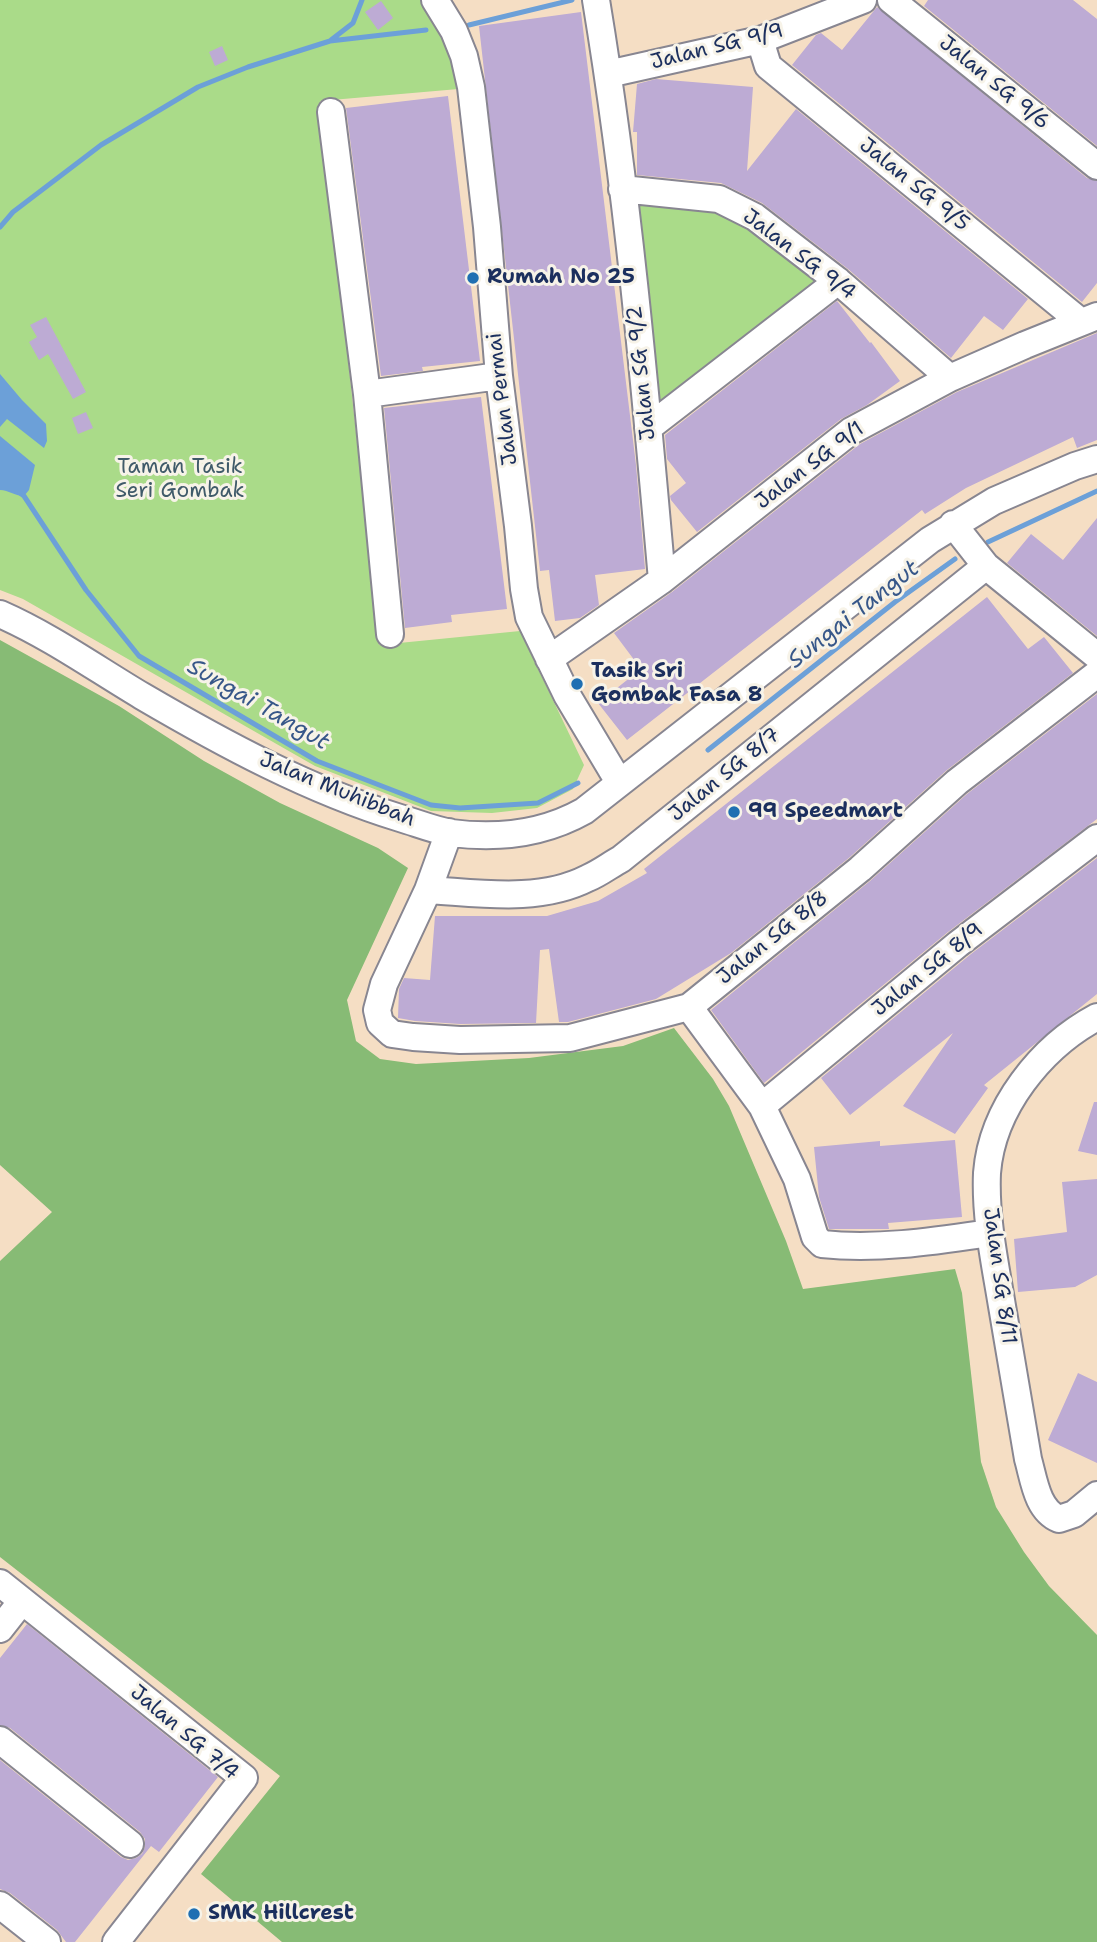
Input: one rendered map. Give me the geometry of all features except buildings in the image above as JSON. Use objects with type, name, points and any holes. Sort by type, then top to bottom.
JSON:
[{"type":"street","name":"Jalan Permai","points":[[435,0],[454,31],[464,56],[471,87],[499,376],[529,617],[549,659],[619,782]]},
{"type":"street","name":"Jalan SG 9/2","points":[[596,0],[622,188],[662,580]]},
{"type":"street","name":"Jalan SG 9/9","points":[[608,74],[760,40],[863,0]]},
{"type":"street","name":"Jalan SG 9/6","points":[[891,0],[1097,166]]},
{"type":"street","name":"Jalan SG 9/5","points":[[760,40],[768,66],[1089,319]]},
{"type":"street","points":[[331,112],[367,394],[390,634]]},
{"type":"street","name":"Jalan SG 9/4","points":[[622,188],[719,199],[755,217],[838,281],[950,378]]},
{"type":"street","points":[[648,428],[838,281]]},
{"type":"street","name":"Jalan SG 9/1","points":[[549,659],[662,580],[851,431],[950,378],[1089,319]]},
{"type":"street","points":[[367,394],[499,376]]},
{"type":"street","name":"Jalan Muhibbah","points":[[0,614],[218,739],[302,781],[379,811],[449,832],[496,835],[541,830],[565,822],[584,811],[894,566],[953,524],[994,501],[1097,459]]},
{"type":"street","points":[[953,524],[986,566],[1097,656]]},
{"type":"street","name":"Jalan SG 8/7","points":[[428,890],[508,895],[544,892],[587,879],[621,859],[986,566]]},
{"type":"street","name":"Jalan SG 8/8","points":[[428,890],[384,985],[377,1010],[380,1023],[400,1036],[553,1040],[689,1007],[860,869],[957,782],[1097,674]]},
{"type":"street","points":[[428,890],[449,832]]},
{"type":"street","name":"Jalan SG 8/9","points":[[762,1106],[958,944],[1097,838]]},
{"type":"street","points":[[689,1007],[762,1106],[797,1179],[815,1237],[822,1244],[851,1247],[990,1233]]},
{"type":"street","name":"Jalan SG 8/11","points":[[1097,1017],[1042,1058],[1003,1115],[991,1149],[987,1173],[990,1233],[1028,1459],[1038,1493],[1044,1508],[1059,1519],[1074,1514],[1097,1494]]},
{"type":"street","name":"Jalan SG 7/4","points":[[0,1583],[244,1778],[116,1942]]},
{"type":"street","points":[[0,1629],[22,1601]]},
{"type":"street","points":[[0,1740],[130,1844]]},
{"type":"street","points":[[0,1905],[47,1942]]},
{"type":"green space","name":"Taman Tasik Seri Gombak","points":[[0,0],[433,0],[470,88],[320,101],[379,645],[520,631],[584,765],[573,789],[537,808],[492,813],[431,811],[315,766],[23,599],[0,590]]},
{"type":"green space","points":[[631,199],[714,208],[772,242],[820,282],[654,406]]},
{"type":"green space","points":[[0,640],[119,706],[204,761],[280,803],[378,848],[408,868],[347,1000],[356,1041],[380,1059],[416,1064],[529,1058],[623,1046],[674,1028],[713,1079],[729,1106],[786,1241],[803,1289],[955,1269],[962,1293],[981,1462],[996,1507],[1049,1586],[1097,1635],[1097,1942],[282,1942],[201,1874],[280,1776],[0,1557],[0,1261],[52,1212],[0,1165]]},
{"type":"water","points":[[0,374],[46,424],[47,441],[44,448],[7,419],[0,427]]},
{"type":"water","points":[[0,436],[35,465],[29,490],[24,496],[0,490]]},
{"type":"waterway","points":[[331,40],[353,23],[362,0]]},
{"type":"waterway","points":[[469,25],[572,0]]},
{"type":"waterway","points":[[0,227],[13,212],[101,145],[198,87],[248,67],[330,41],[426,30]]},
{"type":"waterway","name":"Sungai Tangut","points":[[988,542],[1097,491]]},
{"type":"waterway","name":"Sungai Tangut","points":[[20,493],[86,590],[139,656],[317,761],[431,805],[460,808],[538,803],[578,783]]},
{"type":"waterway","name":"Sungai Tangut","points":[[708,750],[895,602],[955,559]]},
{"type":"place","name":"Rumah No 25","points":[[473,278]]},
{"type":"place","name":"Tasik Sri Gombak Fasa 8","points":[[577,684]]},
{"type":"place","name":"99 Speedmart","points":[[734,812]]},
{"type":"place","name":"SMK Hillcrest","points":[[194,1914]]}]
